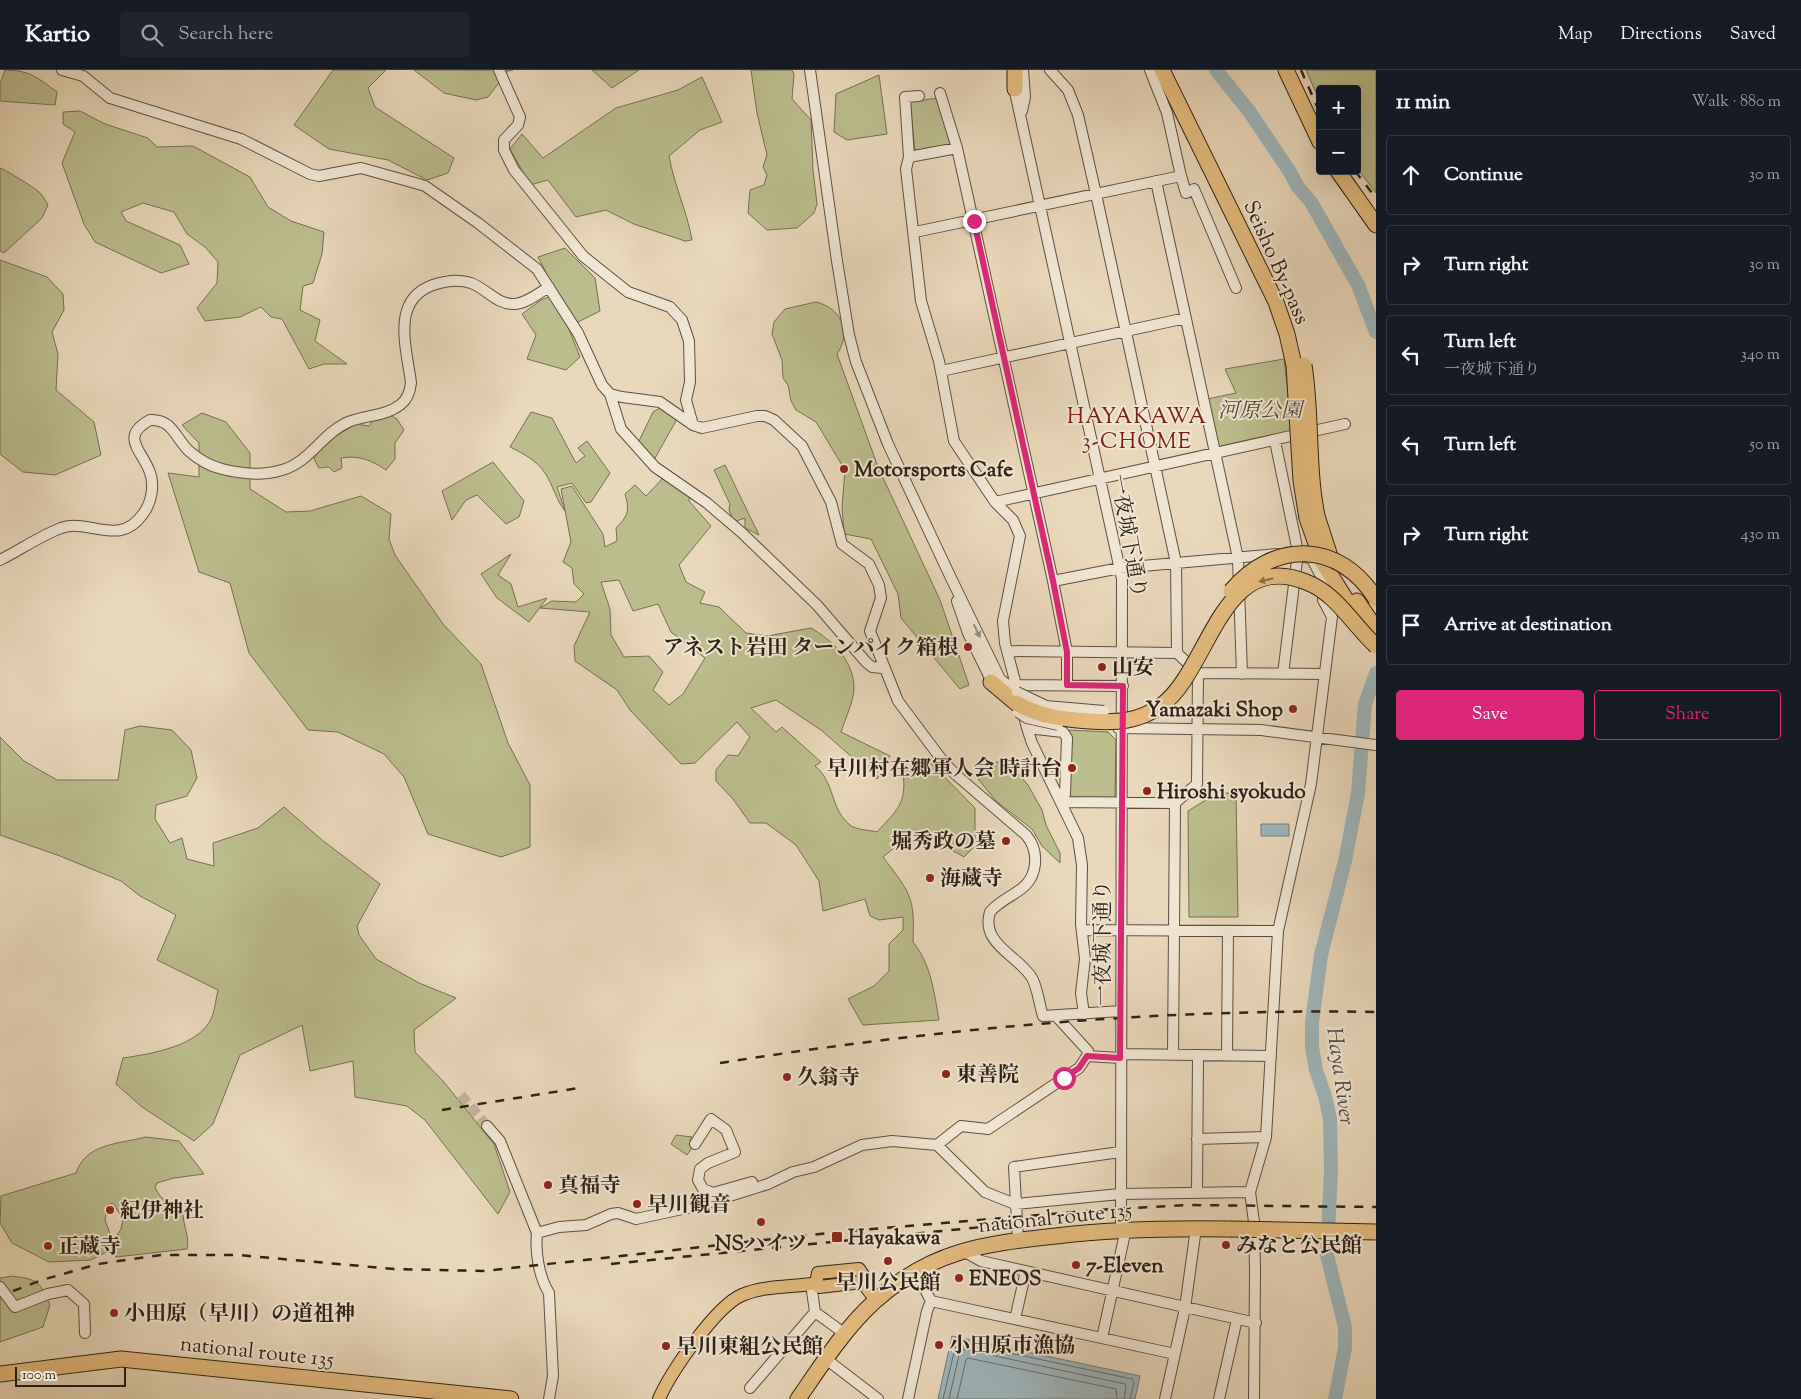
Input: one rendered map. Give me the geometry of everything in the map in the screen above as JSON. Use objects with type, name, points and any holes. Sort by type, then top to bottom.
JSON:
[{"type":"highway","points":[[1014,90],[1015,70]]},
{"type":"highway","name":"Seisho By-pass","points":[[1162,70],[1276,302],[1309,396],[1311,480],[1319,526],[1335,565],[1376,629]]},
{"type":"highway","name":"Seisho By-pass","points":[[1173,70],[1286,299],[1297,332],[1300,481],[1309,528],[1334,582],[1376,646]]},
{"type":"highway","points":[[1286,70],[1316,134]]},
{"type":"highway","points":[[1341,175],[1376,225]]},
{"type":"highway","points":[[1017,698],[1032,707],[1048,713],[1108,718],[1126,716],[1150,707],[1162,699],[1179,680],[1215,614],[1232,590],[1253,569],[1274,557],[1300,553],[1329,559],[1354,573],[1376,599]]},
{"type":"highway","points":[[996,680],[1042,716],[1109,722],[1130,720],[1150,713],[1179,688],[1221,615],[1233,598],[1250,585],[1272,578],[1298,579],[1320,589],[1376,646]]},
{"type":"highway","name":"national route 135","points":[[798,1399],[845,1334],[876,1300],[916,1272],[962,1250],[1000,1241],[1124,1229],[1196,1228],[1376,1232]]},
{"type":"highway","name":"national route 135","points":[[0,1374],[121,1359],[511,1399]]},
{"type":"main road","points":[[659,1399],[707,1325],[732,1301],[748,1293],[814,1284],[819,1287],[862,1282],[876,1300]]},
{"type":"street","points":[[62,70],[83,76],[110,98],[241,139],[310,174],[319,176],[361,168],[425,186],[528,260],[549,287],[578,333],[602,385],[610,394],[621,428],[655,467],[707,503],[741,532],[817,605],[866,662],[875,668],[883,668]]},
{"type":"street","points":[[499,70],[520,118],[518,125],[504,140],[504,150],[524,184],[550,212],[574,246],[600,271],[635,296],[670,307],[685,324],[689,341],[690,382],[687,405],[693,425]]},
{"type":"street","points":[[810,70],[849,335],[856,362],[870,400],[951,578],[968,633],[996,680]]},
{"type":"street","name":"一夜城下通り","points":[[1009,70],[1022,116],[1101,479],[1120,568],[1123,594],[1120,1194],[1124,1229],[1102,1338]]},
{"type":"street","points":[[1022,116],[1025,97],[1024,70]]},
{"type":"street","points":[[1050,70],[1068,90],[1078,115],[1096,194],[1124,331],[1176,563],[1178,653],[1198,673],[1325,674]]},
{"type":"street","points":[[1150,70],[1167,113],[1186,193],[1194,189],[1236,288]]},
{"type":"street","points":[[940,93],[957,148],[974,221],[1053,581],[1067,652],[1067,685]]},
{"type":"street","points":[[918,96],[905,97],[909,157],[906,169],[915,232],[921,302],[941,371],[954,441],[995,502],[1013,520],[1020,536],[1003,621],[1007,652],[1017,698],[1032,743],[1078,838],[1082,865],[1080,902],[1085,959],[1081,993],[1084,1014]]},
{"type":"street","points":[[909,157],[957,148]]},
{"type":"street","points":[[915,232],[1181,176]]},
{"type":"street","points":[[1156,181],[1238,558],[1242,674]]},
{"type":"street","points":[[0,560],[63,528],[82,526],[112,532],[138,520],[148,506],[152,482],[150,472],[134,446],[134,438],[138,429],[150,420],[165,422],[172,427],[188,450],[198,458],[219,468],[259,474],[285,469],[308,456],[334,430],[347,423],[381,414],[404,402],[410,391],[411,383],[403,322],[410,303],[420,292],[437,284],[461,281],[481,288],[500,302],[515,304],[527,300],[549,287]]},
{"type":"street","points":[[941,371],[1186,318]]},
{"type":"street","points":[[610,394],[660,402],[693,425],[707,428],[766,416],[778,423],[802,446],[831,502],[842,544],[866,561],[879,586],[881,598],[870,631],[883,668],[900,705],[954,774],[1030,840],[1036,858],[1031,880],[1017,894],[993,909],[988,923],[997,943],[1032,980],[1043,1016],[1121,1011]]},
{"type":"street","points":[[995,502],[1345,424]]},
{"type":"street","points":[[1275,440],[1298,553],[1283,674]]},
{"type":"street","points":[[1053,581],[1120,568],[1298,553],[1312,559],[1326,586],[1323,600],[1332,617],[1325,674],[1321,737],[1278,931],[1266,1137],[1250,1192],[1254,1222],[1256,1323],[1254,1399]]},
{"type":"street","points":[[1007,652],[1178,653]]},
{"type":"street","points":[[1062,802],[1176,803],[1197,784],[1198,673]]},
{"type":"street","points":[[1017,698],[1067,685],[1123,686]]},
{"type":"street","points":[[1017,698],[1046,706],[1122,711]]},
{"type":"street","points":[[1017,698],[1039,722],[1104,728],[1261,730],[1376,746]]},
{"type":"street","points":[[1027,728],[1063,732],[1067,738],[1065,794],[1062,802]]},
{"type":"street","points":[[1173,1054],[1176,803]]},
{"type":"street","points":[[1082,930],[1278,931]]},
{"type":"street","points":[[1227,1055],[1228,931]]},
{"type":"street","points":[[937,1145],[961,1126],[988,1129],[1073,1072],[1087,1056],[1088,1050],[1056,1016]]},
{"type":"street","points":[[1087,1056],[1173,1054],[1271,1056]]},
{"type":"street","points":[[1197,1193],[1198,1055]]},
{"type":"street","points":[[695,1144],[710,1120],[726,1130],[735,1152],[700,1168],[698,1180],[703,1189],[713,1192],[757,1180],[763,1186]]},
{"type":"street","points":[[487,1126],[500,1141],[537,1234],[536,1244],[542,1284],[548,1293],[553,1376],[548,1399]]},
{"type":"street","points":[[1197,1139],[1266,1137]]},
{"type":"street","points":[[537,1234],[559,1227],[586,1225],[610,1214],[618,1213],[636,1219],[701,1205],[763,1186],[793,1172],[822,1164],[862,1145],[892,1142],[937,1145],[985,1192],[1015,1204],[1120,1194],[1250,1192]]},
{"type":"street","points":[[1018,1240],[1014,1167],[1120,1152]]},
{"type":"street","points":[[1165,1399],[1185,1308],[1196,1228]]},
{"type":"street","points":[[962,1250],[981,1261],[1256,1323]]},
{"type":"street","points":[[1015,1319],[1026,1271]]},
{"type":"street","points":[[916,1272],[931,1301]]},
{"type":"street","points":[[750,1388],[815,1312],[814,1284]]},
{"type":"street","points":[[0,1287],[15,1307],[48,1294],[68,1290],[84,1304],[85,1333]]},
{"type":"street","points":[[931,1301],[1175,1354]]},
{"type":"street","points":[[908,1399],[927,1310],[931,1301]]},
{"type":"street","points":[[815,1312],[845,1334]]},
{"type":"street","points":[[1219,1399],[1237,1319]]},
{"type":"street","points":[[826,1359],[878,1399]]},
{"type":"green space","points":[[5,70],[27,73],[57,92],[55,105],[0,101],[0,84]]},
{"type":"green space","points":[[333,70],[386,70],[368,88],[375,107],[454,158],[448,173],[427,180],[388,160],[329,149],[294,125]]},
{"type":"green space","points":[[414,70],[513,70],[508,71],[488,97],[476,100],[444,93]]},
{"type":"green space","points":[[592,70],[639,70],[612,88]]},
{"type":"green space","points":[[751,70],[792,70],[794,74],[792,99],[811,120],[813,170],[817,204],[814,213],[797,228],[767,230],[748,213],[750,190],[764,185],[767,175],[763,167],[767,155],[757,113]]},
{"type":"green space","points":[[1306,70],[1376,70],[1376,193],[1361,173],[1361,85],[1316,85],[1316,93]]},
{"type":"green space","points":[[879,75],[887,134],[847,140],[834,132],[836,94]]},
{"type":"green space","points":[[702,77],[722,122],[700,130],[669,156],[692,240],[685,241],[634,224],[606,210],[576,217],[548,180],[530,185],[510,149],[522,134],[543,158],[616,108],[678,90]]},
{"type":"green space","points":[[938,98],[951,144],[915,152],[910,102]]},
{"type":"green space","points":[[80,111],[105,124],[148,138],[157,147],[193,146],[250,177],[268,207],[291,221],[324,232],[322,254],[313,283],[303,286],[300,310],[320,320],[315,341],[347,364],[324,364],[309,369],[282,319],[271,317],[261,307],[240,317],[205,321],[197,308],[217,283],[218,262],[205,247],[187,234],[174,212],[143,203],[121,212],[126,221],[180,245],[189,264],[161,273],[95,242],[84,224],[62,163],[75,132],[63,124],[63,112]]},
{"type":"green space","points":[[0,168],[36,189],[48,205],[42,218],[4,253],[0,251]]},
{"type":"green space","points":[[565,248],[595,278],[600,311],[568,327],[580,357],[566,370],[527,359],[536,335],[522,314],[541,300],[557,294],[538,257]]},
{"type":"green space","points":[[0,260],[47,277],[63,294],[64,310],[52,332],[58,354],[56,390],[94,422],[101,455],[55,475],[23,472],[0,454]]},
{"type":"green space","points":[[816,302],[832,310],[842,322],[844,337],[837,354],[878,467],[940,600],[969,685],[960,689],[901,618],[898,594],[871,539],[844,534],[842,507],[845,470],[816,422],[796,410],[791,401],[788,385],[783,378],[782,360],[772,334],[774,322],[785,309]]},
{"type":"green space","name":"河原公園","points":[[1284,359],[1293,433],[1218,449],[1207,399],[1236,393],[1225,369]]},
{"type":"green space","points":[[660,408],[677,419],[654,460],[638,443],[653,412]]},
{"type":"green space","points":[[531,412],[552,418],[576,463],[585,456],[578,448],[587,441],[610,473],[591,502],[586,503],[572,483],[557,487],[565,511],[548,478],[538,464],[510,447]]},
{"type":"green space","points":[[202,413],[226,422],[250,453],[250,489],[286,512],[310,511],[361,496],[391,514],[389,539],[395,555],[443,624],[481,664],[508,743],[530,785],[530,847],[501,857],[428,834],[404,777],[384,754],[338,732],[308,730],[249,653],[230,583],[199,572],[168,473],[199,477],[199,443],[182,425]]},
{"type":"green space","points":[[387,413],[397,419],[404,430],[395,443],[395,459],[386,470],[375,463],[354,457],[341,458],[342,468],[334,472],[329,467],[319,468],[314,459],[315,455],[326,442],[356,424],[369,426],[375,418]]},
{"type":"green space","points":[[493,462],[524,501],[519,517],[506,524],[477,495],[466,500],[452,520],[442,491]]},
{"type":"green space","points":[[725,465],[759,535],[745,528],[745,518],[734,522],[729,510],[730,504],[714,470]]},
{"type":"green space","points":[[667,474],[690,491],[689,501],[711,526],[679,565],[686,582],[705,592],[700,603],[719,607],[746,633],[767,636],[811,628],[834,645],[846,660],[853,678],[854,693],[841,732],[890,756],[877,779],[821,730],[776,700],[751,708],[776,732],[782,727],[821,762],[815,766],[826,780],[839,811],[850,825],[859,829],[877,832],[899,806],[904,784],[903,773],[925,757],[975,808],[975,846],[964,857],[916,830],[883,857],[905,888],[912,904],[913,942],[928,969],[939,1020],[863,1025],[848,999],[874,986],[889,971],[889,944],[903,930],[903,917],[879,920],[870,916],[865,899],[823,911],[819,881],[796,845],[766,823],[750,823],[733,799],[716,781],[716,770],[728,755],[738,756],[750,737],[737,722],[695,763],[681,764],[630,710],[617,690],[575,661],[574,646],[590,612],[540,608],[552,601],[576,602],[584,594],[574,584],[572,568],[563,562],[571,542],[561,489],[572,486],[603,534],[605,547],[617,541],[616,528],[623,520],[628,509],[625,494],[635,485],[646,496]],"holes":[[[619,580],[633,611],[658,604],[671,632],[705,658],[683,694],[669,705],[653,690],[663,672],[649,656],[624,657],[611,635],[610,609],[601,582]]]},
{"type":"green space","points":[[511,554],[498,575],[511,584],[518,607],[547,598],[529,622],[497,598],[481,574]]},
{"type":"green space","points":[[140,726],[172,730],[191,750],[197,778],[187,796],[156,805],[155,819],[170,843],[182,838],[187,859],[214,866],[213,843],[258,828],[284,807],[322,840],[380,884],[357,926],[359,935],[376,959],[419,983],[456,998],[414,1030],[415,1052],[443,1081],[494,1144],[510,1192],[498,1214],[425,1120],[407,1106],[355,1097],[353,1061],[310,1071],[302,1025],[240,1055],[213,1124],[194,1141],[142,1107],[116,1084],[123,1058],[173,1047],[186,1042],[206,1027],[213,1014],[218,990],[157,960],[176,915],[140,896],[121,881],[60,856],[0,835],[0,737],[24,761],[57,780],[118,780],[125,730]]},
{"type":"green space","points":[[1069,730],[1108,732],[1116,740],[1115,798],[1069,797]]},
{"type":"green space","points":[[989,762],[1008,762],[1028,785],[1042,810],[1046,825],[1060,853],[1060,863],[1042,846],[1032,829],[996,801],[978,779]]},
{"type":"green space","points":[[1217,793],[1236,793],[1238,917],[1189,917],[1188,811]]},
{"type":"green space","points":[[676,1135],[692,1137],[690,1141],[695,1144],[687,1155],[671,1144]]},
{"type":"green space","points":[[146,1137],[179,1141],[204,1174],[174,1178],[157,1183],[155,1187],[163,1199],[183,1213],[188,1240],[187,1249],[116,1257],[112,1245],[106,1252],[91,1260],[49,1262],[12,1243],[0,1223],[1,1196],[76,1173],[81,1163],[95,1150]],"holes":[[[113,1203],[123,1219],[121,1229],[113,1242],[105,1220],[107,1205]]]},
{"type":"green space","points":[[12,1276],[33,1280],[37,1283],[44,1291],[50,1305],[43,1327],[0,1342],[0,1278]]},
{"type":"water","points":[[1261,824],[1289,824],[1289,836],[1261,836]]},
{"type":"water","points":[[952,1336],[1140,1376],[1135,1399],[938,1399]]},
{"type":"waterway","name":"Haya River","points":[[1216,70],[1249,111],[1298,187],[1311,202],[1358,285],[1376,332]]},
{"type":"waterway","name":"Haya River","points":[[1335,1399],[1345,1348],[1345,1327],[1327,1255],[1331,1171],[1330,1119],[1325,1096],[1316,1070],[1312,1047],[1312,1022],[1321,955],[1345,861],[1358,793],[1365,704],[1376,673]]},
{"type":"tunnel","points":[[461,1095],[487,1126]]},
{"type":"railway","points":[[1301,70],[1316,104]]},
{"type":"railway","points":[[1358,175],[1376,198]]},
{"type":"railway","points":[[720,1063],[883,1040],[1047,1023],[1211,1014],[1376,1012]]},
{"type":"railway","points":[[442,1110],[579,1088]]},
{"type":"railway","points":[[13,1291],[42,1280],[98,1264],[161,1255],[238,1255],[394,1269],[485,1271],[837,1232],[1112,1209],[1189,1205],[1376,1207]]},
{"type":"railway","points":[[611,1264],[1022,1223]]},
{"type":"place","name":"Motorsports Cafe","points":[[844,469]]},
{"type":"place","name":"アネスト岩田 ターンパイク箱根","points":[[968,647]]},
{"type":"place","name":"山安","points":[[1102,667]]},
{"type":"place","name":"Yamazaki Shop","points":[[1293,709]]},
{"type":"place","name":"早川村在郷軍人会 時計台","points":[[1072,768]]},
{"type":"place","name":"Hiroshi syokudo","points":[[1147,791]]},
{"type":"place","name":"堀秀政の墓","points":[[1006,841]]},
{"type":"place","name":"海蔵寺","points":[[930,878]]},
{"type":"place","name":"東善院","points":[[946,1074]]},
{"type":"place","name":"久翁寺","points":[[787,1077]]},
{"type":"place","name":"真福寺","points":[[548,1185]]},
{"type":"place","name":"早川観音","points":[[637,1204]]},
{"type":"place","name":"紀伊神社","points":[[110,1210]]},
{"type":"place","name":"NSハイツ","points":[[761,1222]]},
{"type":"place","name":"Hayakawa","points":[[837,1237]]},
{"type":"place","name":"みなと公民館","points":[[1226,1245]]},
{"type":"place","name":"正蔵寺","points":[[48,1246]]},
{"type":"place","name":"早川公民館","points":[[888,1261]]},
{"type":"place","name":"7-Eleven","points":[[1076,1265]]},
{"type":"place","name":"ENEOS","points":[[959,1278]]},
{"type":"place","name":"小田原（早川）の道祖神","points":[[114,1313]]},
{"type":"place","name":"小田原市漁協","points":[[939,1345]]},
{"type":"place","name":"早川東組公民館","points":[[666,1346]]},
{"type":"district","name":"HAYAKAWA 3-CHOME","points":[[1137,428]]},
{"type":"route","points":[[974,221],[1053,581],[1067,652],[1067,685],[1123,686],[1120,1058],[1087,1056],[1079,1068],[1064,1078]]}]
